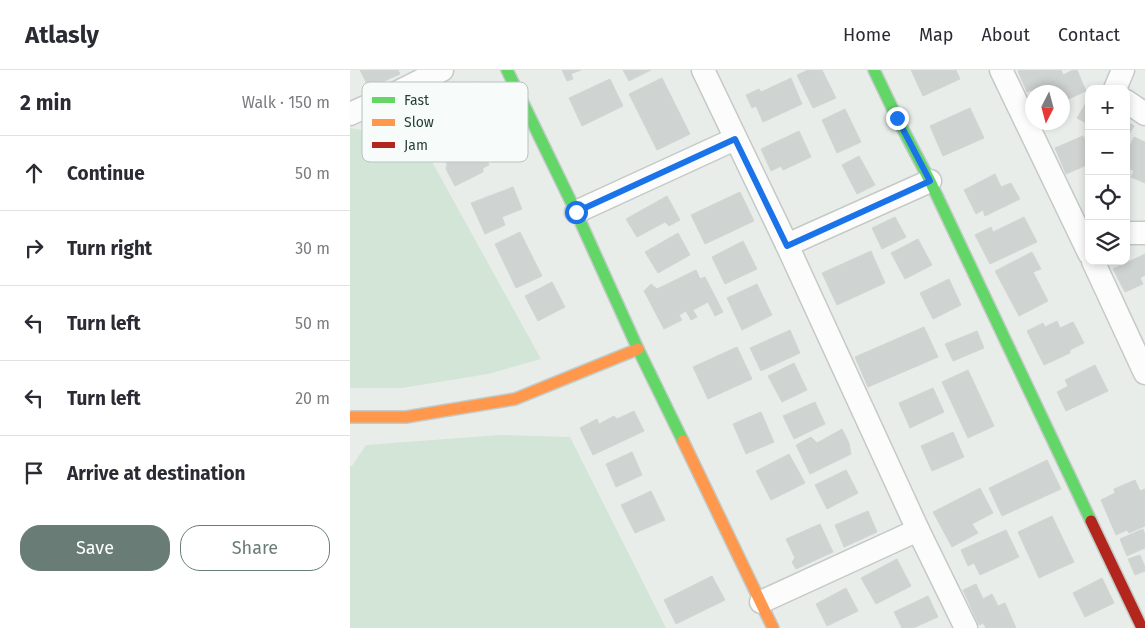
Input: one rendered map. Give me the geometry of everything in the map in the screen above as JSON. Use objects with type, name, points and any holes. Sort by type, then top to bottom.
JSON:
[{"type":"street","points":[[418,82],[442,70]]},
{"type":"street","points":[[507,70],[513,82]]},
{"type":"street","points":[[703,70],[787,246],[918,530],[966,628]]},
{"type":"street","points":[[874,70],[930,181],[1142,628]]},
{"type":"street","points":[[1001,70],[1085,238]]},
{"type":"street","points":[[1117,85],[1123,70]]},
{"type":"street","points":[[1130,105],[1145,114]]},
{"type":"street","points":[[350,114],[362,108]]},
{"type":"street","points":[[528,113],[576,212],[638,349],[772,628]]},
{"type":"street","points":[[576,212],[735,139]]},
{"type":"street","points":[[787,246],[930,181]]},
{"type":"street","points":[[1130,233],[1145,233]]},
{"type":"street","points":[[1095,265],[1145,373]]},
{"type":"street","points":[[350,418],[406,417],[515,399],[638,349]]},
{"type":"street","points":[[761,602],[918,530]]},
{"type":"green space","points":[[350,128],[362,130],[362,162],[432,162],[541,359],[488,374],[402,388],[350,388]]},
{"type":"green space","points":[[500,435],[570,437],[666,628],[350,628],[350,466],[352,466],[366,445]]},
{"type":"building","points":[[360,70],[398,70],[400,74],[382,82],[366,82]]},
{"type":"building","points":[[562,70],[581,70],[571,74],[573,79],[567,81]]},
{"type":"building","points":[[623,70],[651,70],[629,81]]},
{"type":"building","points":[[808,70],[822,70],[836,98],[813,108],[797,75]]},
{"type":"building","points":[[911,70],[956,70],[960,79],[923,96]]},
{"type":"building","points":[[1061,70],[1063,75],[1077,70],[1085,91],[1070,98],[1070,85],[1025,85],[1025,87],[1018,71]]},
{"type":"building","points":[[662,78],[690,134],[657,150],[629,94]]},
{"type":"building","points":[[791,78],[802,104],[763,122],[756,106],[752,108],[746,95],[759,89],[761,92]]},
{"type":"building","points":[[610,79],[623,106],[582,126],[569,98]]},
{"type":"building","points":[[1085,105],[1085,122],[1077,118]]},
{"type":"building","points":[[970,108],[984,138],[943,156],[930,126]]},
{"type":"building","points":[[845,109],[861,142],[837,153],[822,120]]},
{"type":"building","points":[[1130,124],[1134,126],[1130,132]]},
{"type":"building","points":[[799,131],[811,157],[783,170],[781,166],[771,171],[761,149]]},
{"type":"building","points":[[1083,136],[1085,140],[1085,166],[1066,174],[1055,148]]},
{"type":"building","points":[[1134,137],[1145,142],[1145,183],[1131,177],[1134,171],[1130,169],[1130,146]]},
{"type":"building","points":[[859,156],[875,185],[857,194],[842,165]]},
{"type":"building","points":[[446,162],[488,162],[489,165],[483,168],[483,172],[455,186],[446,169]]},
{"type":"building","points":[[995,174],[1001,187],[1011,183],[1020,199],[985,216],[983,210],[976,214],[964,190]]},
{"type":"building","points":[[513,187],[522,209],[502,217],[505,225],[485,234],[471,203]]},
{"type":"building","points":[[740,192],[754,221],[705,244],[691,215]]},
{"type":"building","points":[[667,196],[680,220],[669,226],[665,222],[637,237],[626,219]]},
{"type":"building","points":[[895,217],[906,237],[882,249],[872,228]]},
{"type":"building","points":[[1024,217],[1037,242],[990,264],[975,235],[991,227],[993,232]]},
{"type":"building","points":[[520,232],[542,276],[516,288],[495,244]]},
{"type":"building","points":[[678,233],[690,255],[658,273],[645,252]]},
{"type":"building","points":[[918,239],[932,265],[905,279],[891,253]]},
{"type":"building","points":[[743,241],[757,269],[725,284],[712,257]]},
{"type":"building","points":[[871,251],[885,283],[837,305],[822,273]]},
{"type":"building","points":[[1032,252],[1041,269],[1033,272],[1048,301],[1019,316],[995,271]]},
{"type":"building","points":[[1145,254],[1145,275],[1140,278],[1143,284],[1125,292],[1113,269],[1122,265],[1130,265],[1130,261]]},
{"type":"building","points":[[696,270],[700,279],[705,277],[723,312],[715,316],[708,302],[693,310],[697,317],[691,320],[686,311],[679,315],[682,320],[664,329],[644,291],[651,284],[657,289]]},
{"type":"building","points":[[949,279],[961,305],[933,319],[920,293]]},
{"type":"building","points":[[552,282],[565,307],[538,321],[525,296]]},
{"type":"building","points":[[757,284],[772,315],[742,330],[727,298]]},
{"type":"building","points":[[1057,321],[1060,328],[1073,322],[1084,343],[1070,350],[1070,353],[1044,365],[1027,331],[1043,323],[1045,327]]},
{"type":"building","points":[[924,327],[938,357],[868,387],[855,357]]},
{"type":"building","points":[[790,330],[800,353],[761,371],[750,348]]},
{"type":"building","points":[[977,331],[984,348],[953,361],[945,344]]},
{"type":"building","points":[[737,347],[752,379],[708,399],[693,367]]},
{"type":"building","points":[[794,363],[807,390],[782,402],[768,376]]},
{"type":"building","points":[[1095,365],[1108,391],[1066,411],[1057,392],[1068,386],[1065,380]]},
{"type":"building","points":[[968,370],[994,426],[968,438],[942,382]]},
{"type":"building","points":[[933,388],[944,412],[910,428],[899,403]]},
{"type":"building","points":[[815,402],[825,424],[794,439],[783,416]]},
{"type":"building","points":[[634,411],[644,431],[593,455],[580,428],[597,419],[599,424],[614,416],[617,419]]},
{"type":"building","points":[[761,412],[774,442],[746,454],[733,424]]},
{"type":"building","points":[[842,429],[849,443],[851,454],[810,474],[796,445],[811,437],[817,443]]},
{"type":"building","points":[[953,432],[964,457],[932,471],[921,446]]},
{"type":"building","points":[[632,452],[642,475],[616,487],[606,464]]},
{"type":"building","points":[[789,454],[805,483],[771,500],[756,471]]},
{"type":"building","points":[[1047,460],[1061,489],[1002,516],[989,488]]},
{"type":"building","points":[[846,470],[858,493],[827,509],[815,485]]},
{"type":"building","points":[[1135,480],[1140,491],[1145,489],[1145,526],[1129,533],[1127,530],[1116,535],[1101,500],[1115,493],[1114,489]]},
{"type":"building","points":[[980,488],[993,513],[972,524],[978,533],[952,547],[933,512]]},
{"type":"building","points":[[651,491],[665,520],[635,533],[621,505]]},
{"type":"building","points":[[868,511],[877,532],[844,547],[835,525]]},
{"type":"building","points":[[1052,516],[1074,562],[1039,578],[1018,532]]},
{"type":"building","points":[[820,524],[833,552],[796,569],[792,562],[795,558],[786,539]]},
{"type":"building","points":[[1143,529],[1145,548],[1127,556],[1120,539]]},
{"type":"building","points":[[1006,530],[1019,557],[980,575],[974,563],[968,566],[961,550]]},
{"type":"building","points":[[1140,555],[1145,571],[1135,575],[1128,559]]},
{"type":"building","points":[[897,559],[911,586],[876,604],[861,578]]},
{"type":"building","points":[[712,576],[725,600],[676,624],[664,600]]},
{"type":"building","points":[[1102,578],[1114,603],[1085,617],[1073,593]]},
{"type":"building","points":[[976,584],[983,599],[992,594],[998,606],[1005,603],[1016,628],[986,628],[983,623],[979,625],[963,590]]},
{"type":"building","points":[[846,588],[858,611],[827,626],[816,604]]},
{"type":"building","points":[[928,596],[938,617],[913,628],[902,628],[894,612]]},
{"type":"traffic: fast","points":[[507,70],[513,82]]},
{"type":"traffic: fast","points":[[874,70],[930,181],[1091,521]]},
{"type":"traffic: fast","points":[[528,113],[683,441]]},
{"type":"traffic: slow","points":[[350,417],[406,417],[515,399],[638,349]]},
{"type":"traffic: slow","points":[[683,441],[773,628]]},
{"type":"traffic: jam","points":[[1091,521],[1142,628]]},
{"type":"route","points":[[576,212],[735,139],[787,246],[930,181],[897,118]]}]
